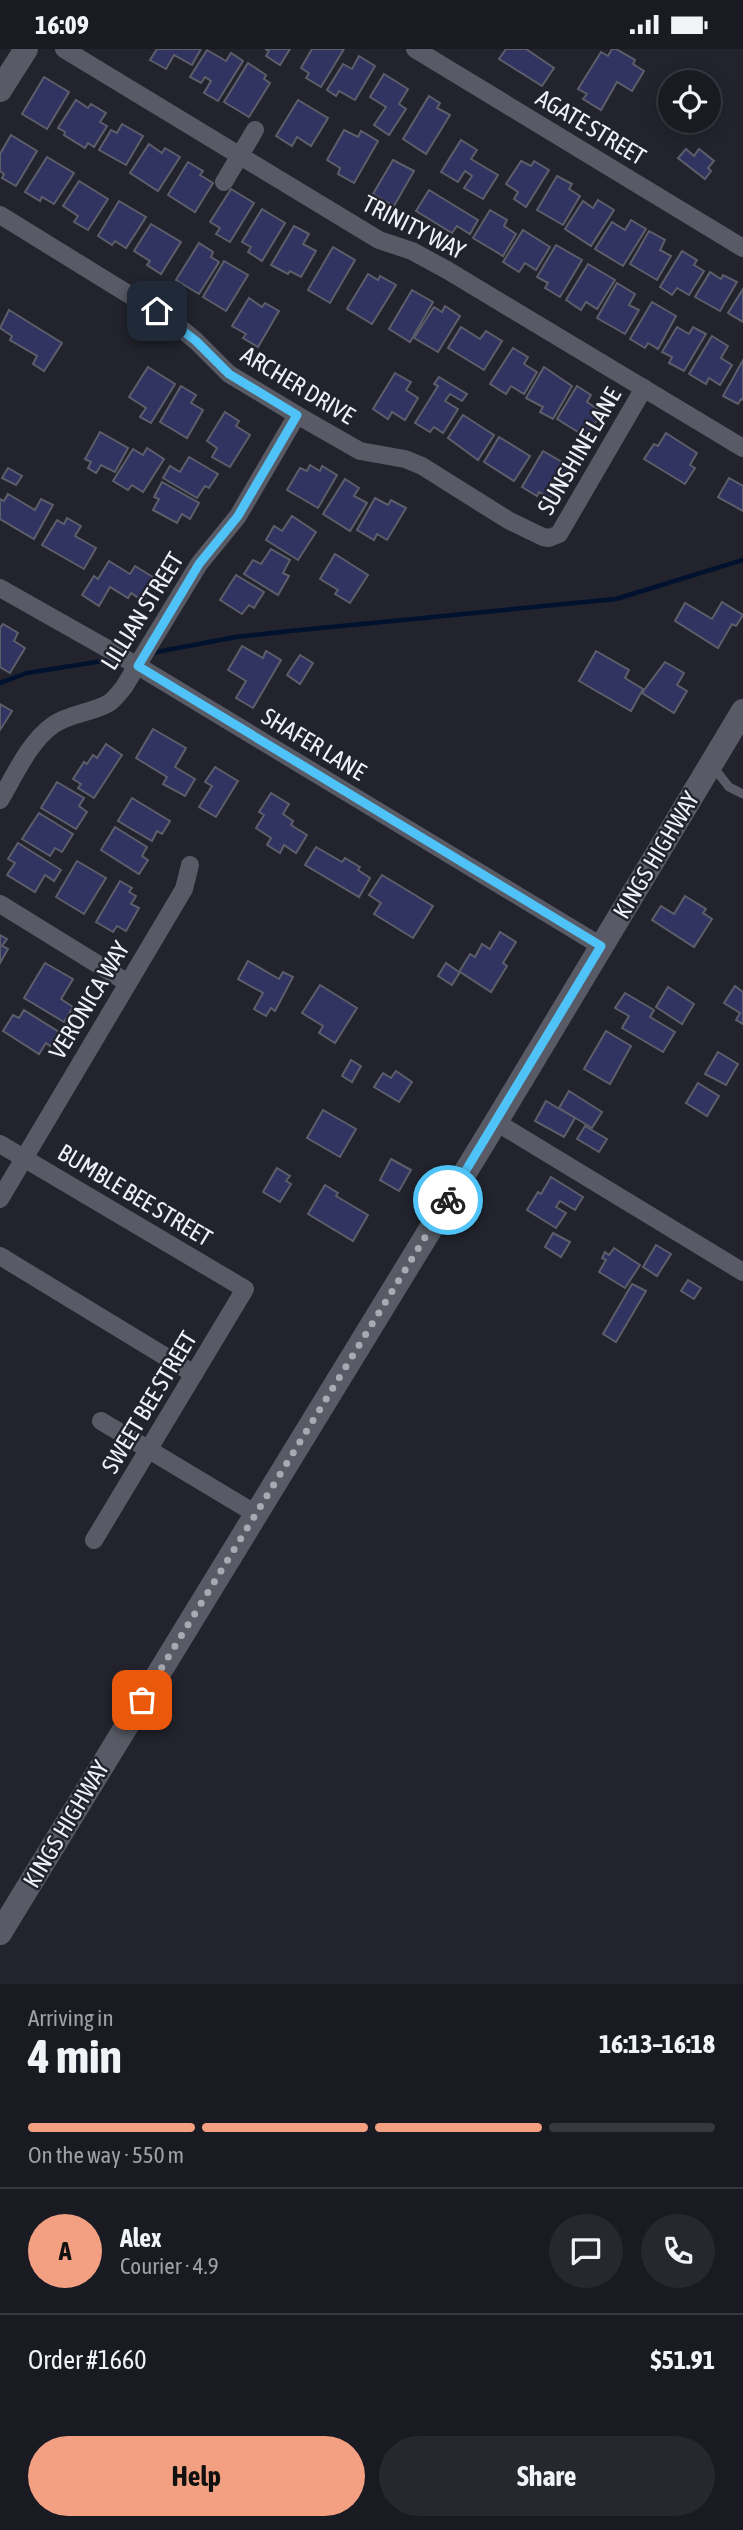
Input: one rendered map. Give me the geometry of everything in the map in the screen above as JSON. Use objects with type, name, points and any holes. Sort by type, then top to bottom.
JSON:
[{"type":"street","points":[[0,90],[26,49]]},
{"type":"street","name":"TRINITY WAY","points":[[65,49],[379,240],[412,251],[447,270],[743,448]]},
{"type":"street","name":"AGATE STREET","points":[[415,49],[743,248]]},
{"type":"street","points":[[225,182],[255,130]]},
{"type":"street","name":"ARCHER DRIVE","points":[[0,215],[162,314],[196,341],[229,374],[297,415],[360,451],[405,459],[422,466],[508,520],[543,537],[554,537]]},
{"type":"street","name":"SUNSHINE LANE","points":[[554,537],[559,534],[644,388]]},
{"type":"street","name":"LILLIAN STREET","points":[[0,800],[38,739],[54,724],[109,703],[124,687],[199,564],[238,516],[297,415]]},
{"type":"street","name":"SHAFER LANE","points":[[0,588],[138,666],[601,946]]},
{"type":"street","name":"KINGS HIGHWAY","points":[[0,1933],[496,1122],[743,711]]},
{"type":"street","name":"VERONICA WAY","points":[[0,1199],[184,889],[190,865]]},
{"type":"street","points":[[0,904],[128,983]]},
{"type":"street","points":[[496,1122],[743,1272]]},
{"type":"street","name":"BUMBLE BEE STREET","points":[[0,1144],[245,1289]]},
{"type":"street","points":[[0,1257],[194,1374]]},
{"type":"street","name":"SWEET BEE STREET","points":[[94,1539],[245,1289]]},
{"type":"street","points":[[101,1421],[256,1514]]},
{"type":"lane","points":[[712,763],[716,773],[729,787],[743,794]]},
{"type":"building","points":[[157,49],[201,49],[192,65],[174,55],[166,69],[150,60]]},
{"type":"building","points":[[265,49],[290,49],[280,65],[266,56],[269,51]]},
{"type":"building","points":[[312,49],[344,49],[321,87],[306,78],[309,73],[301,68]]},
{"type":"building","points":[[506,49],[526,49],[554,68],[542,86],[499,59]]},
{"type":"building","points":[[612,49],[635,60],[633,64],[644,71],[632,91],[617,82],[601,110],[583,99],[587,94],[578,89],[601,52],[608,56]]},
{"type":"building","points":[[207,50],[226,61],[231,53],[243,61],[218,101],[204,93],[211,81],[205,77],[201,83],[190,77]]},
{"type":"building","points":[[359,56],[375,66],[355,100],[339,91],[336,96],[327,90],[343,64],[352,69]]},
{"type":"building","points":[[248,63],[266,75],[264,79],[270,83],[249,117],[224,102]]},
{"type":"building","points":[[384,74],[408,89],[399,104],[406,109],[389,135],[374,125],[386,107],[370,97]]},
{"type":"building","points":[[44,77],[69,92],[47,129],[22,114]]},
{"type":"building","points":[[429,96],[440,103],[437,108],[450,115],[426,154],[403,139]]},
{"type":"building","points":[[76,100],[88,108],[91,104],[106,113],[100,122],[107,126],[94,147],[88,143],[85,148],[58,128]]},
{"type":"building","points":[[298,100],[328,118],[311,146],[297,137],[292,146],[276,136]]},
{"type":"building","points":[[122,124],[143,136],[126,165],[99,150],[111,130],[117,133]]},
{"type":"building","points":[[344,130],[358,137],[361,131],[378,141],[354,183],[338,174],[340,168],[327,160]]},
{"type":"building","points":[[11,135],[37,151],[16,186],[2,178],[4,174],[0,171],[0,154]]},
{"type":"building","points":[[461,140],[477,150],[471,159],[498,175],[483,199],[464,188],[472,176],[465,171],[458,182],[441,172]]},
{"type":"building","points":[[149,144],[162,153],[165,148],[180,157],[158,191],[130,173]]},
{"type":"building","points":[[686,149],[694,156],[699,149],[714,161],[708,168],[711,171],[705,179],[678,158]]},
{"type":"building","points":[[47,157],[74,173],[54,204],[42,197],[40,201],[25,192]]},
{"type":"building","points":[[393,160],[414,171],[394,206],[373,194]]},
{"type":"building","points":[[521,161],[531,166],[534,161],[549,170],[526,207],[514,199],[518,192],[506,184]]},
{"type":"building","points":[[188,162],[203,171],[200,175],[213,183],[195,212],[168,195]]},
{"type":"building","points":[[557,176],[572,184],[569,189],[580,196],[563,225],[537,210]]},
{"type":"building","points":[[79,181],[108,199],[88,230],[74,222],[78,216],[63,206]]},
{"type":"building","points":[[231,189],[254,203],[230,242],[216,234],[220,228],[210,222]]},
{"type":"building","points":[[429,190],[478,220],[470,234],[457,226],[452,233],[416,211]]},
{"type":"building","points":[[598,200],[614,210],[591,246],[565,229],[583,201],[593,208]]},
{"type":"building","points":[[119,201],[146,217],[126,248],[115,241],[112,245],[98,236]]},
{"type":"building","points":[[262,209],[285,223],[262,261],[248,252],[251,247],[242,242]]},
{"type":"building","points":[[490,210],[507,220],[504,226],[516,234],[503,256],[473,238]]},
{"type":"building","points":[[631,220],[646,229],[623,266],[595,249],[612,222],[625,230]]},
{"type":"building","points":[[151,224],[181,242],[161,274],[147,265],[150,261],[134,251]]},
{"type":"building","points":[[294,226],[309,234],[303,244],[316,251],[301,277],[271,265]]},
{"type":"building","points":[[523,230],[550,247],[536,270],[525,263],[519,272],[503,262]]},
{"type":"building","points":[[649,231],[665,240],[660,250],[671,256],[657,280],[630,264]]},
{"type":"building","points":[[199,243],[213,252],[211,257],[219,262],[199,294],[176,280]]},
{"type":"building","points":[[556,245],[582,260],[560,297],[545,288],[548,283],[537,277]]},
{"type":"building","points":[[333,247],[355,260],[330,303],[308,290]]},
{"type":"building","points":[[682,251],[697,260],[694,265],[704,271],[689,295],[677,288],[672,295],[660,287]]},
{"type":"building","points":[[224,261],[248,275],[226,311],[203,297]]},
{"type":"building","points":[[588,264],[615,280],[597,309],[586,302],[581,310],[566,300]]},
{"type":"building","points":[[710,272],[721,279],[723,275],[737,282],[720,311],[695,297]]},
{"type":"building","points":[[368,274],[378,280],[380,276],[396,285],[372,324],[347,309]]},
{"type":"building","points":[[617,283],[635,294],[629,305],[639,310],[625,334],[597,318]]},
{"type":"building","points":[[743,289],[743,322],[728,313]]},
{"type":"building","points":[[412,290],[433,302],[410,342],[389,329]]},
{"type":"building","points":[[249,298],[262,307],[265,303],[279,311],[258,347],[243,338],[246,334],[232,326]]},
{"type":"building","points":[[652,302],[676,316],[658,349],[648,343],[645,348],[630,339]]},
{"type":"building","points":[[445,306],[460,316],[438,352],[414,338],[434,307],[442,312]]},
{"type":"building","points":[[9,310],[62,343],[44,371],[33,364],[37,356],[10,340],[12,336],[0,328]]},
{"type":"building","points":[[461,327],[480,339],[486,331],[502,341],[484,370],[448,348]]},
{"type":"building","points":[[677,327],[689,334],[693,327],[706,334],[684,371],[669,363],[672,357],[662,352]]},
{"type":"building","points":[[712,336],[728,346],[721,358],[732,365],[720,385],[709,378],[706,384],[689,374]]},
{"type":"building","points":[[513,348],[528,357],[524,364],[537,372],[524,394],[511,386],[506,394],[490,384]]},
{"type":"building","points":[[743,360],[743,400],[738,404],[723,396]]},
{"type":"building","points":[[148,367],[175,384],[151,423],[140,417],[146,408],[129,397]]},
{"type":"building","points":[[544,367],[572,386],[553,419],[540,412],[543,407],[526,398]]},
{"type":"building","points":[[395,373],[411,382],[406,390],[418,398],[405,420],[392,412],[388,419],[373,409]]},
{"type":"building","points":[[439,377],[467,394],[462,401],[450,394],[445,401],[458,409],[443,433],[434,427],[430,432],[415,423],[438,386],[434,384]]},
{"type":"building","points":[[181,386],[196,395],[191,403],[203,410],[187,438],[160,422]]},
{"type":"building","points":[[577,386],[591,395],[587,402],[602,412],[586,437],[557,419]]},
{"type":"building","points":[[225,412],[239,421],[236,426],[250,435],[230,467],[212,457],[217,448],[207,441]]},
{"type":"building","points":[[463,415],[494,435],[478,460],[448,438]]},
{"type":"building","points":[[100,432],[128,448],[115,472],[101,465],[96,473],[88,468],[91,462],[85,459]]},
{"type":"building","points":[[666,433],[697,453],[690,465],[695,468],[685,484],[644,459],[654,444],[658,446]]},
{"type":"building","points":[[499,437],[530,456],[514,481],[484,462]]},
{"type":"building","points":[[147,448],[164,459],[143,492],[132,485],[128,490],[113,481],[133,449],[143,455]]},
{"type":"building","points":[[543,451],[569,466],[550,498],[539,492],[537,496],[522,487]]},
{"type":"building","points":[[189,457],[218,474],[209,488],[205,486],[197,498],[163,478],[170,466],[180,472]]},
{"type":"building","points":[[310,465],[320,471],[322,466],[337,475],[318,508],[287,490],[300,468],[307,471]]},
{"type":"building","points":[[8,468],[22,476],[16,485],[2,478]]},
{"type":"building","points":[[729,478],[743,486],[743,511],[718,497]]},
{"type":"building","points":[[345,479],[359,488],[354,496],[367,503],[350,531],[323,514]]},
{"type":"building","points":[[162,482],[199,503],[190,519],[182,514],[177,523],[153,510],[159,499],[154,497]]},
{"type":"building","points":[[8,494],[35,510],[41,499],[53,505],[34,539],[0,519],[0,499],[4,501]]},
{"type":"building","points":[[375,498],[388,505],[391,500],[406,508],[387,540],[377,534],[374,540],[357,530]]},
{"type":"building","points":[[292,516],[316,532],[298,560],[266,540],[274,526],[282,531]]},
{"type":"building","points":[[67,518],[81,526],[75,536],[96,548],[84,569],[42,545],[57,520],[64,524]]},
{"type":"building","points":[[271,549],[290,560],[283,573],[289,576],[278,595],[244,574],[253,560],[261,564]]},
{"type":"building","points":[[335,554],[368,575],[350,603],[335,594],[338,590],[320,579]]},
{"type":"building","points":[[109,561],[130,574],[135,566],[156,579],[143,601],[131,593],[128,598],[110,587],[99,606],[82,595],[94,576],[98,579]]},
{"type":"building","points":[[236,575],[264,592],[254,608],[249,605],[242,614],[220,600]]},
{"type":"building","points":[[722,602],[743,615],[736,626],[732,624],[718,648],[675,621],[685,603],[712,619]]},
{"type":"building","points":[[3,624],[18,633],[14,641],[25,648],[10,673],[0,667],[0,628]]},
{"type":"building","points":[[242,646],[263,658],[266,651],[281,660],[253,708],[236,698],[246,681],[228,670]]},
{"type":"building","points":[[596,651],[629,670],[625,678],[643,689],[631,711],[579,681]]},
{"type":"building","points":[[300,655],[313,663],[300,684],[287,675]]},
{"type":"building","points":[[665,662],[684,673],[677,685],[687,691],[674,713],[642,693]]},
{"type":"building","points":[[0,704],[12,711],[0,730]]},
{"type":"building","points":[[153,729],[186,748],[175,767],[195,779],[185,796],[163,784],[167,777],[136,758]]},
{"type":"building","points":[[106,744],[122,755],[94,798],[78,788],[81,784],[73,779],[84,762],[87,764],[93,755],[97,758]]},
{"type":"building","points":[[215,767],[238,781],[216,817],[199,807],[212,786],[205,782]]},
{"type":"building","points":[[57,782],[84,798],[79,806],[87,812],[76,829],[41,808]]},
{"type":"building","points":[[271,793],[289,804],[283,814],[293,821],[291,825],[307,835],[296,853],[284,845],[280,853],[267,845],[271,838],[256,828],[264,815],[259,812]]},
{"type":"building","points":[[132,798],[170,821],[162,834],[157,831],[152,841],[118,821]]},
{"type":"building","points":[[39,813],[73,834],[62,852],[55,848],[50,856],[22,839]]},
{"type":"building","points":[[115,827],[147,847],[142,856],[148,860],[139,874],[101,850]]},
{"type":"building","points":[[18,843],[61,870],[54,881],[45,875],[35,892],[7,875],[15,863],[8,859]]},
{"type":"building","points":[[316,847],[342,862],[345,858],[360,867],[358,870],[370,878],[359,897],[305,865]]},
{"type":"building","points":[[77,861],[106,878],[84,914],[56,897]]},
{"type":"building","points":[[382,875],[433,906],[413,938],[374,914],[381,903],[369,895]]},
{"type":"building","points":[[120,881],[132,888],[129,892],[136,896],[131,904],[139,908],[126,931],[117,926],[113,932],[96,922]]},
{"type":"building","points":[[685,896],[706,909],[703,913],[712,919],[694,947],[652,920],[661,906],[674,914]]},
{"type":"building","points":[[500,932],[516,942],[503,963],[507,966],[491,992],[460,972],[452,985],[438,976],[446,963],[459,972],[470,954],[475,957],[482,944],[490,949]]},
{"type":"building","points":[[0,935],[7,939],[2,946],[8,949],[0,963]]},
{"type":"building","points":[[248,961],[279,979],[283,972],[293,977],[275,1011],[271,1008],[266,1016],[254,1009],[263,993],[238,979]]},
{"type":"building","points":[[45,963],[73,979],[61,999],[73,1007],[64,1022],[24,998]]},
{"type":"building","points":[[320,985],[357,1008],[335,1043],[319,1033],[323,1026],[302,1013]]},
{"type":"building","points":[[735,986],[743,992],[743,1024],[736,1020],[740,1013],[724,1003]]},
{"type":"building","points":[[668,987],[694,1004],[682,1024],[656,1007]]},
{"type":"building","points":[[625,993],[654,1010],[650,1017],[675,1032],[663,1052],[622,1028],[629,1016],[615,1008]]},
{"type":"building","points":[[24,1010],[59,1032],[50,1046],[46,1043],[39,1054],[3,1031],[13,1015],[19,1018]]},
{"type":"building","points":[[606,1031],[631,1046],[610,1084],[584,1069]]},
{"type":"building","points":[[718,1052],[738,1064],[726,1085],[705,1074]]},
{"type":"building","points":[[351,1060],[361,1066],[352,1082],[342,1076]]},
{"type":"building","points":[[396,1071],[412,1082],[399,1102],[374,1087],[383,1073],[391,1078]]},
{"type":"building","points":[[698,1083],[719,1096],[707,1116],[686,1103]]},
{"type":"building","points":[[569,1091],[602,1112],[592,1128],[559,1108]]},
{"type":"building","points":[[546,1101],[575,1118],[564,1137],[535,1121]]},
{"type":"building","points":[[323,1110],[356,1129],[340,1157],[307,1138]]},
{"type":"building","points":[[585,1126],[607,1139],[599,1152],[577,1139]]},
{"type":"building","points":[[391,1159],[411,1170],[399,1191],[380,1180]]},
{"type":"building","points":[[277,1168],[290,1176],[286,1181],[291,1184],[280,1202],[263,1192]]},
{"type":"building","points":[[551,1177],[583,1197],[575,1210],[560,1201],[556,1207],[566,1213],[556,1228],[527,1210]]},
{"type":"building","points":[[325,1185],[338,1193],[336,1196],[368,1215],[353,1241],[308,1214]]},
{"type":"building","points":[[553,1233],[570,1242],[561,1257],[545,1247]]},
{"type":"building","points":[[656,1245],[671,1254],[657,1276],[643,1267]]},
{"type":"building","points":[[614,1248],[640,1265],[625,1288],[599,1272],[606,1260],[602,1258],[605,1252],[609,1255]]},
{"type":"building","points":[[688,1280],[701,1288],[694,1299],[681,1291]]},
{"type":"building","points":[[632,1284],[646,1291],[616,1342],[603,1334]]},
{"type":"waterway","points":[[151,653],[236,637],[616,599],[743,560]]},
{"type":"waterway","points":[[0,683],[27,673],[115,659]]},
{"type":"way so far","points":[[142,1700],[448,1200]]},
{"type":"route","points":[[157,311],[196,341],[229,374],[297,415],[238,516],[199,564],[138,666],[601,946],[448,1200]]}]
